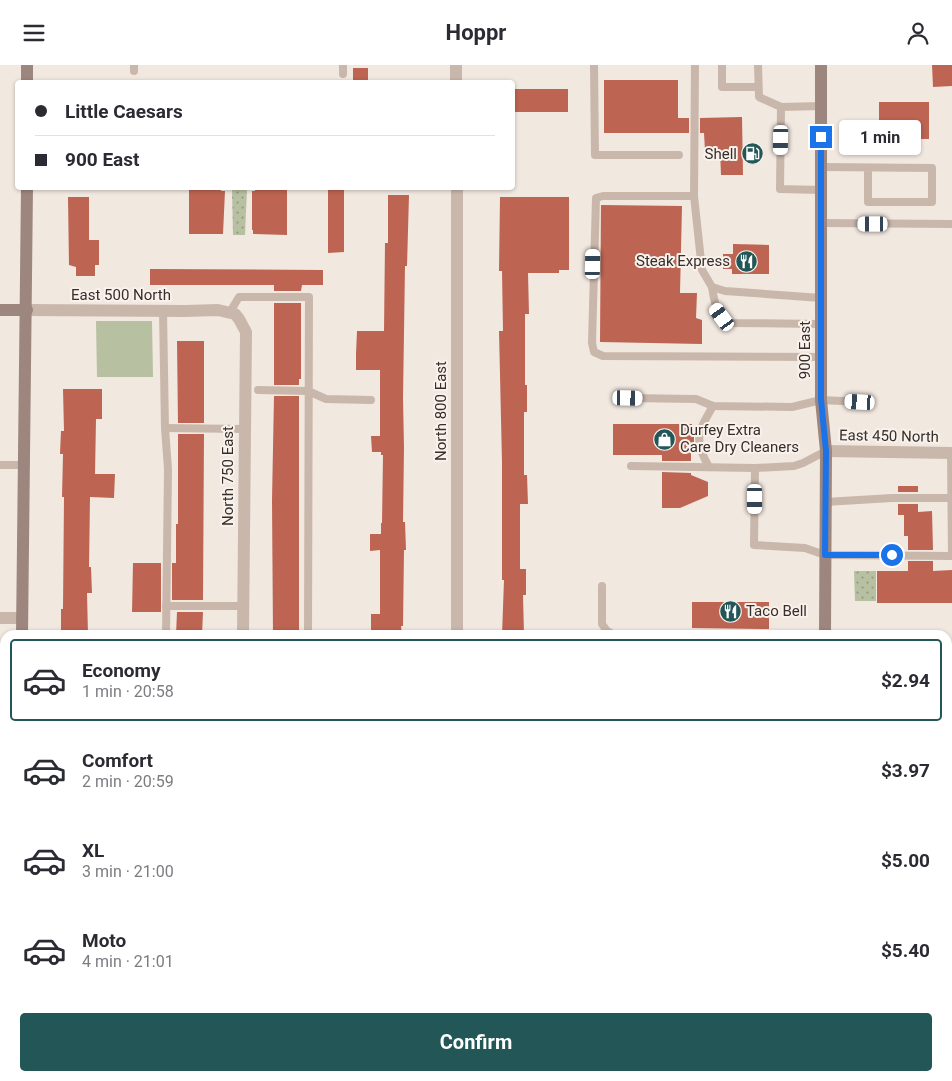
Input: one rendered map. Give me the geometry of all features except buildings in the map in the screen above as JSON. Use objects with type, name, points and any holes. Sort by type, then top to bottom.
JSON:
[{"type":"main road","points":[[27,65],[27,80]]},
{"type":"main road","name":"900 East","points":[[821,65],[821,399],[826,451],[825,630]]},
{"type":"main road","points":[[22,630],[27,190]]},
{"type":"main road","name":"East 500 North","points":[[0,311],[27,311]]},
{"type":"street","points":[[456,65],[456,80]]},
{"type":"street","name":"North 800 East","points":[[457,190],[457,630]]},
{"type":"street","name":"East 500 North","points":[[27,311],[218,310],[235,315]]},
{"type":"street","name":"North 750 East","points":[[235,315],[246,332],[243,630]]},
{"type":"street","name":"East 450 North","points":[[826,451],[951,453]]},
{"type":"street","points":[[0,618],[22,618]]},
{"type":"lane","points":[[342,74],[343,65]]},
{"type":"lane","points":[[594,65],[596,155],[679,155]]},
{"type":"lane","points":[[695,65],[694,196],[702,270],[712,287],[716,309],[730,323],[821,324]]},
{"type":"lane","points":[[722,65],[722,87],[758,87]]},
{"type":"lane","points":[[758,65],[758,97],[781,107],[821,106]]},
{"type":"lane","points":[[781,107],[780,189],[821,189]]},
{"type":"lane","points":[[821,167],[932,168],[932,202],[868,202],[868,168]]},
{"type":"lane","points":[[694,196],[603,196],[596,198],[594,206],[592,343],[594,352],[603,356],[821,357]]},
{"type":"lane","points":[[821,223],[952,224]]},
{"type":"lane","points":[[712,287],[725,291],[821,298]]},
{"type":"lane","points":[[235,315],[239,297],[308,297],[308,630]]},
{"type":"lane","points":[[162,311],[168,469],[166,630]]},
{"type":"lane","points":[[258,390],[308,391],[326,399],[371,400]]},
{"type":"lane","points":[[628,398],[696,399],[713,406],[792,407],[821,399],[863,402]]},
{"type":"lane","points":[[709,467],[700,451],[700,429],[713,406]]},
{"type":"lane","points":[[165,428],[244,429]]},
{"type":"lane","points":[[631,466],[755,468],[794,466],[826,451]]},
{"type":"lane","points":[[755,468],[754,545],[805,547],[825,555],[952,556],[951,453]]},
{"type":"lane","points":[[0,465],[25,465]]},
{"type":"lane","points":[[825,502],[892,498],[951,498]]},
{"type":"lane","points":[[602,585],[602,624],[606,630]]},
{"type":"lane","points":[[166,606],[244,606]]},
{"type":"green space","points":[[232,190],[247,190],[245,235],[233,235]]},
{"type":"green space","points":[[96,321],[152,321],[153,377],[97,377]]},
{"type":"green space","points":[[854,571],[876,571],[876,601],[855,601]]},
{"type":"place","name":"Shell","points":[[753,154]]},
{"type":"place","name":"Steak Express","points":[[746,261]]},
{"type":"place","name":"Durfey Extra Care Dry Cleaners","points":[[664,439]]},
{"type":"place","name":"Taco Bell","points":[[730,611]]},
{"type":"route","points":[[821,137],[821,399],[826,451],[825,555],[892,555]]}]
